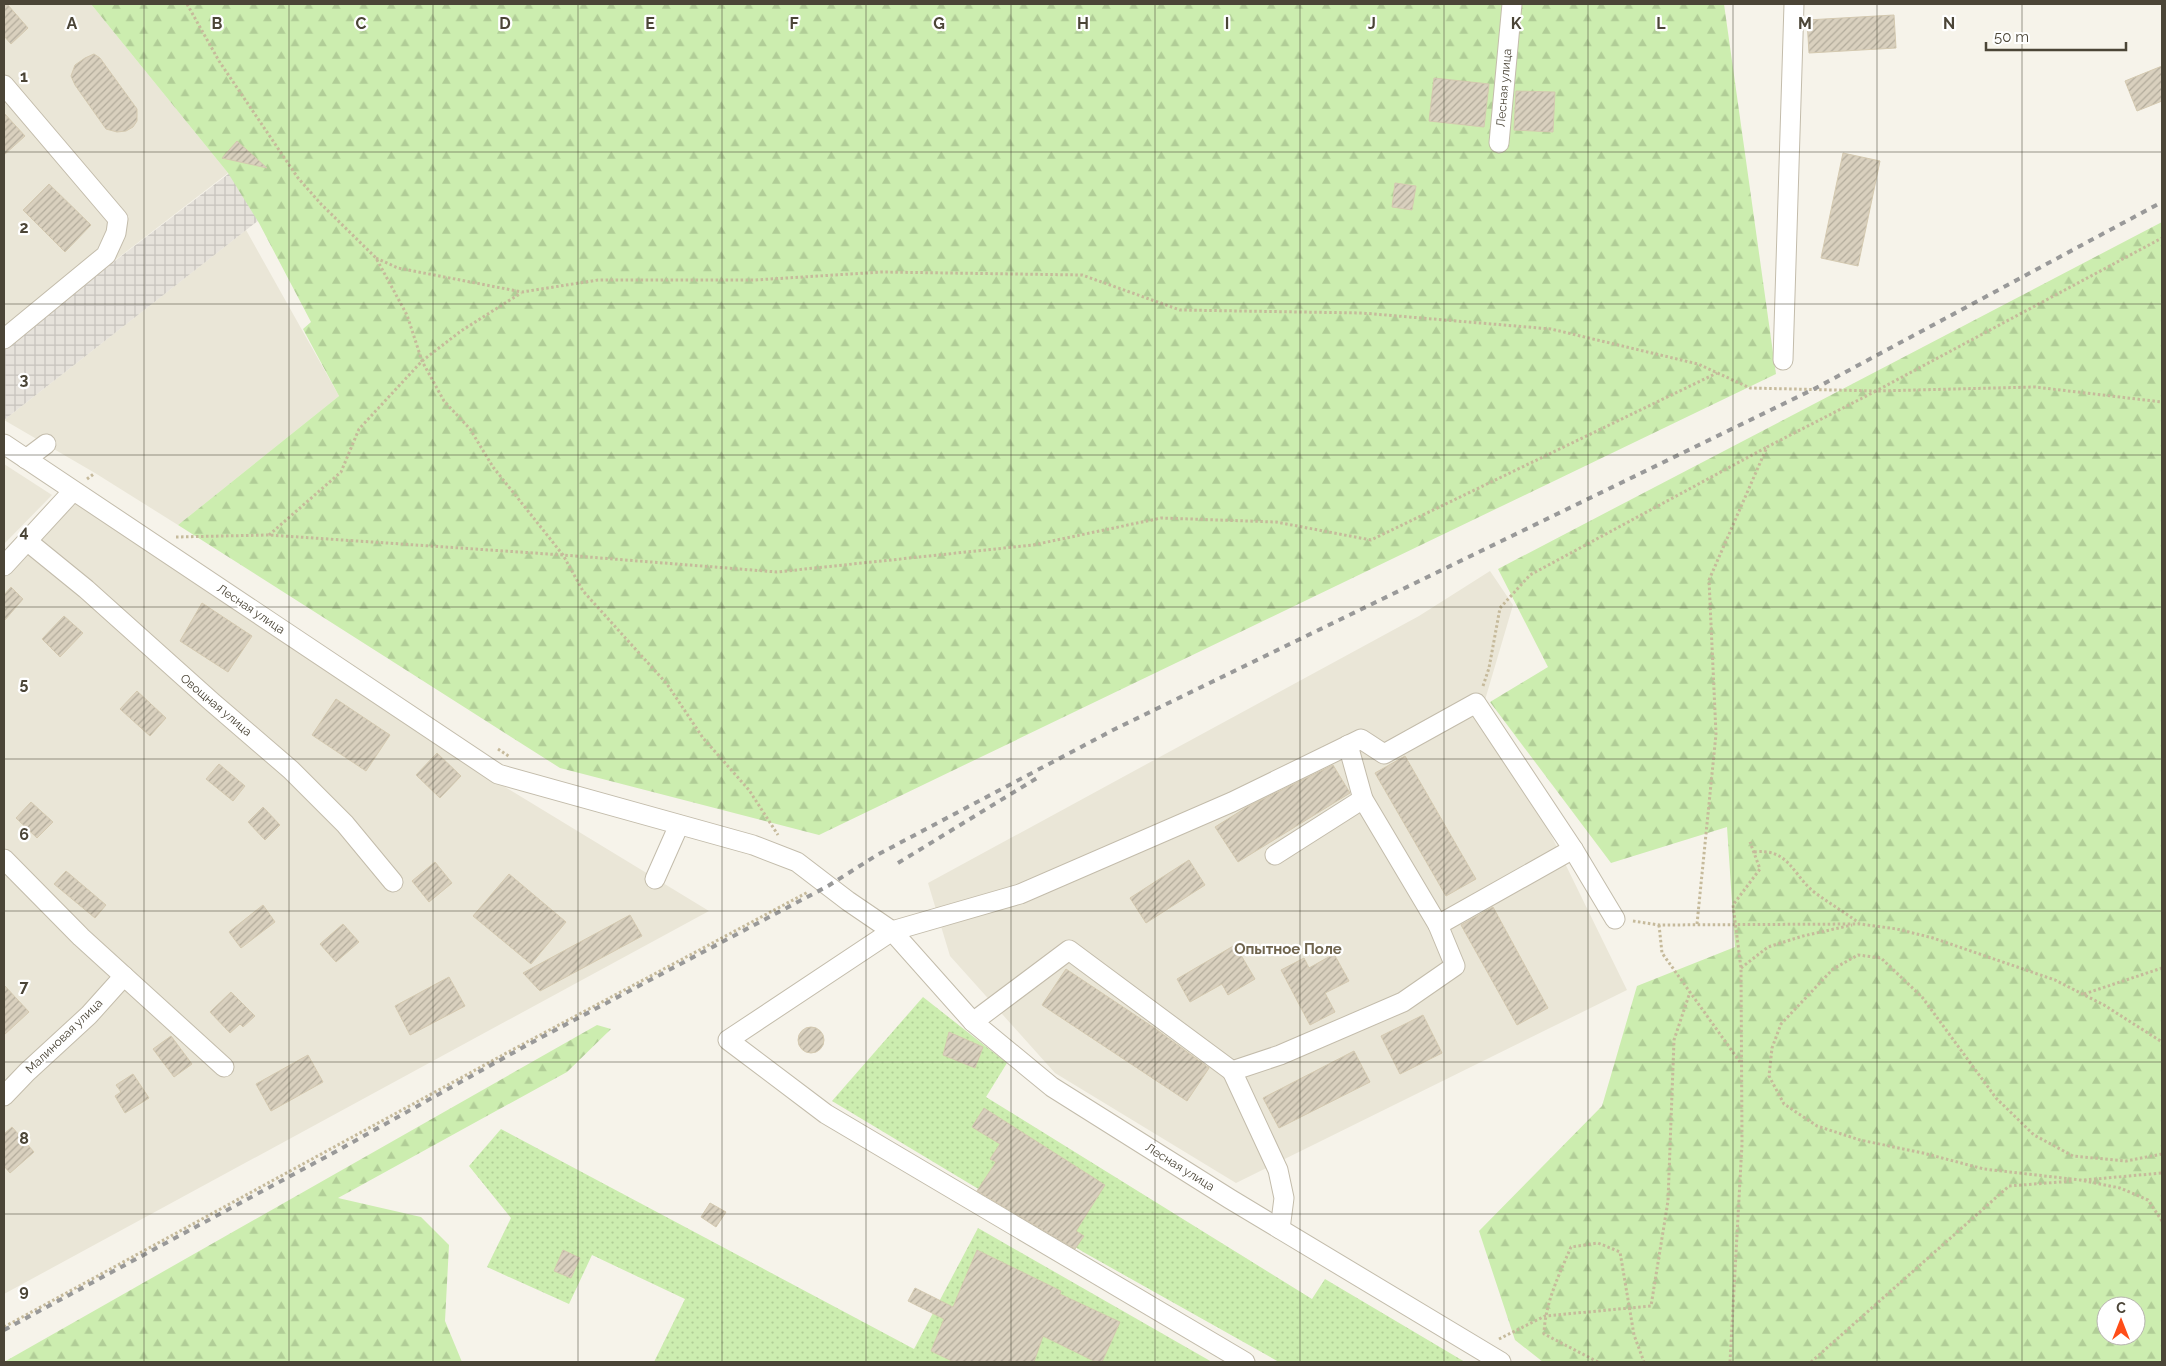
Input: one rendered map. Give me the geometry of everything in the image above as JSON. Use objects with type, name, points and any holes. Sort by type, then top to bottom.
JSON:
[{"type":"street","name":"Лесная улица","points":[[1499,143],[1512,4]]},
{"type":"street","points":[[1783,360],[1794,4]]},
{"type":"street","points":[[4,85],[118,219],[116,233],[106,255],[4,339]]},
{"type":"street","name":"Лесная улица","points":[[4,444],[498,774],[753,845],[798,862],[824,884],[892,931],[973,1022],[1052,1087],[1501,1362]]},
{"type":"street","points":[[26,459],[46,444]]},
{"type":"street","points":[[4,566],[73,491]]},
{"type":"street","name":"Овощная улица","points":[[27,541],[86,589],[291,770],[345,824],[393,882]]},
{"type":"street","points":[[1244,1362],[826,1114],[728,1040],[892,931],[1020,894],[1232,802],[1361,739],[1384,754],[1476,703],[1574,849],[1616,918]]},
{"type":"street","points":[[1232,1071],[1280,1054],[1403,1002],[1455,966],[1438,925],[1364,799],[1348,746]]},
{"type":"street","points":[[1275,855],[1364,799]]},
{"type":"street","points":[[655,879],[679,825]]},
{"type":"street","points":[[1438,925],[1574,849]]},
{"type":"street","points":[[4,859],[81,937],[224,1067]]},
{"type":"street","points":[[973,1022],[1068,950],[1232,1071],[1278,1170],[1284,1198],[1280,1228]]},
{"type":"street","name":"Малиновая улица","points":[[4,1096],[27,1072],[89,1015],[124,976]]},
{"type":"path","points":[[187,4],[219,61],[298,178],[321,204],[376,258],[407,314],[422,361],[444,401],[470,429],[493,467],[563,555],[583,591],[666,684],[703,738],[749,790],[779,836]]},
{"type":"path","points":[[1476,703],[1490,668],[1500,608],[1530,575],[2162,238]]},
{"type":"path","points":[[376,258],[398,268],[522,292],[598,280],[755,280],[882,272],[1082,275],[1180,310],[1362,313],[1551,329],[1698,364],[1750,388],[1876,391],[2035,387],[2162,402]]},
{"type":"path","points":[[269,535],[341,472],[359,429],[422,361],[461,331],[522,292]]},
{"type":"path","points":[[182,543],[174,538],[269,535],[777,572],[1033,545],[1161,518],[1276,522],[1371,540],[1718,373]]},
{"type":"path","points":[[1697,924],[1716,734],[1709,580],[1767,447]]},
{"type":"path","points":[[492,746],[516,761]]},
{"type":"path","points":[[1730,1362],[1742,1144],[1740,1062],[1742,968],[1734,923],[1733,905],[1760,869],[1750,842]]},
{"type":"path","points":[[1754,852],[1766,850],[1787,860],[1812,890],[1860,924]]},
{"type":"path","points":[[4,1327],[512,1050],[824,884]]},
{"type":"path","points":[[1616,918],[1659,925],[1734,923],[1860,924],[1897,928],[1934,938],[2055,980],[2120,1014],[2162,1042]]},
{"type":"path","points":[[1742,968],[1768,947],[1802,936],[1860,924]]},
{"type":"path","points":[[1659,925],[1662,953],[1740,1062]]},
{"type":"path","points":[[2162,1154],[2126,1161],[2073,1156],[2034,1135],[1996,1098],[1922,997],[1881,958],[1858,955],[1833,969],[1781,1024],[1772,1048],[1769,1076],[1784,1104],[1817,1126],[1860,1140],[1984,1169],[2080,1180],[2120,1188],[2148,1200],[2162,1220]]},
{"type":"path","points":[[2084,995],[2162,968]]},
{"type":"path","points":[[1480,1349],[1544,1316],[1652,1306],[1668,1201],[1674,1040],[1690,992]]},
{"type":"path","points":[[1810,1362],[2009,1186],[2162,1174]]},
{"type":"path","points":[[1598,1362],[1544,1334],[1544,1316],[1571,1247],[1598,1243],[1620,1252],[1634,1335],[1644,1362]]},
{"type":"shaded area","points":[[4,4],[91,4],[228,173],[4,346]]},
{"type":"shaded area","points":[[240,165],[273,209],[4,420],[4,346]]},
{"type":"shaded area","points":[[246,230],[339,396],[178,525],[95,473],[4,420]]},
{"type":"shaded area","points":[[4,464],[52,495],[4,544]]},
{"type":"shaded area","points":[[75,497],[492,779],[709,911],[4,1294],[4,571]]},
{"type":"shaded area","points":[[1490,571],[1513,605],[1485,700],[1627,990],[1236,1183],[1055,1073],[950,956],[928,883],[1419,616]]},
{"type":"green space","points":[[91,4],[1724,4],[1776,374],[819,835],[560,768],[178,525],[339,396],[303,329],[311,322],[259,223],[228,173]]},
{"type":"green space","points":[[2162,222],[2162,1362],[1543,1362],[1515,1340],[1479,1231],[1602,1106],[1637,986],[1735,947],[1727,827],[1611,863],[1490,702],[1548,667],[1498,569]]},
{"type":"green space","points":[[923,997],[1007,1063],[986,1097],[1312,1299],[1325,1279],[1465,1362],[1279,1362],[1085,1253],[832,1101]]},
{"type":"green space","points":[[597,1025],[611,1029],[567,1072],[338,1198],[421,1217],[449,1245],[445,1321],[462,1362],[4,1362]]},
{"type":"green space","points":[[501,1129],[914,1349],[978,1228],[1212,1362],[654,1362],[685,1299],[592,1255],[569,1304],[487,1267],[511,1218],[469,1166]]},
{"type":"building","points":[[4,4],[7,4],[28,28],[11,44],[4,36]]},
{"type":"building","points":[[1894,15],[1896,48],[1809,53],[1807,20]]},
{"type":"building","points":[[94,54],[100,58],[137,109],[137,121],[133,127],[126,131],[117,132],[106,129],[75,85],[71,76],[75,65]]},
{"type":"building","points":[[2162,66],[2162,101],[2137,111],[2125,81]]},
{"type":"building","points":[[1434,78],[1489,84],[1484,127],[1429,121]]},
{"type":"building","points":[[1516,91],[1555,92],[1553,132],[1514,130]]},
{"type":"building","points":[[4,113],[25,136],[4,155]]},
{"type":"building","points":[[237,141],[267,168],[222,158]]},
{"type":"building","points":[[1843,153],[1880,161],[1858,266],[1821,258]]},
{"type":"building","points":[[1395,183],[1416,186],[1412,210],[1392,207]]},
{"type":"building","points":[[49,184],[91,225],[65,252],[23,210]]},
{"type":"building","points":[[11,587],[23,599],[4,621],[4,595]]},
{"type":"building","points":[[202,603],[252,636],[228,672],[180,641]]},
{"type":"building","points":[[64,616],[83,633],[60,657],[42,639]]},
{"type":"building","points":[[137,691],[166,718],[150,736],[120,709]]},
{"type":"building","points":[[336,699],[390,735],[366,771],[312,735]]},
{"type":"building","points":[[437,753],[461,776],[440,798],[416,775]]},
{"type":"building","points":[[1405,756],[1476,879],[1446,896],[1375,773]]},
{"type":"building","points":[[219,764],[245,786],[233,801],[206,779]]},
{"type":"building","points":[[1333,765],[1350,793],[1238,862],[1215,827],[1247,807]]},
{"type":"building","points":[[31,802],[53,822],[37,838],[16,818]]},
{"type":"building","points":[[263,807],[280,825],[265,840],[248,822]]},
{"type":"building","points":[[1189,860],[1205,885],[1146,923],[1130,898]]},
{"type":"building","points":[[435,862],[452,883],[429,902],[412,881]]},
{"type":"building","points":[[66,871],[106,905],[95,918],[54,884]]},
{"type":"building","points":[[509,874],[566,922],[531,964],[473,916]]},
{"type":"building","points":[[263,905],[275,922],[241,948],[229,932]]},
{"type":"building","points":[[1493,907],[1548,1008],[1517,1025],[1461,925]]},
{"type":"building","points":[[630,915],[642,936],[540,991],[523,973]]},
{"type":"building","points":[[343,924],[359,942],[336,962],[320,944]]},
{"type":"building","points":[[1235,945],[1255,979],[1228,995],[1222,984],[1190,1002],[1177,979]]},
{"type":"building","points":[[1334,954],[1349,981],[1325,993],[1335,1012],[1310,1025],[1281,970],[1304,958],[1309,968]]},
{"type":"building","points":[[1066,969],[1153,1027],[1209,1068],[1187,1101],[1042,1005]]},
{"type":"building","points":[[449,977],[465,1006],[410,1035],[395,1006]]},
{"type":"building","points":[[4,985],[29,1012],[4,1035]]},
{"type":"building","points":[[231,992],[255,1016],[243,1027],[240,1024],[230,1033],[210,1012]]},
{"type":"building","points":[[1423,1015],[1442,1053],[1400,1074],[1381,1036]]},
{"type":"building","points":[[811,1027],[820,1031],[824,1040],[820,1049],[811,1053],[802,1049],[798,1040],[802,1031]]},
{"type":"building","points":[[949,1032],[983,1047],[975,1068],[943,1055]]},
{"type":"building","points":[[171,1036],[192,1064],[174,1077],[153,1049]]},
{"type":"building","points":[[1354,1051],[1370,1082],[1279,1128],[1263,1098]]},
{"type":"building","points":[[308,1055],[323,1082],[271,1111],[256,1084]]},
{"type":"building","points":[[133,1074],[149,1098],[125,1113],[115,1096],[121,1092],[116,1085]]},
{"type":"building","points":[[984,1108],[1105,1185],[1076,1231],[1084,1236],[1075,1249],[977,1191],[996,1162],[990,1159],[1000,1144],[972,1127]]},
{"type":"building","points":[[12,1127],[34,1152],[10,1173],[4,1166],[4,1134]]},
{"type":"building","points":[[710,1203],[726,1212],[716,1227],[701,1217]]},
{"type":"building","points":[[563,1250],[580,1258],[571,1278],[554,1271]]},
{"type":"building","points":[[977,1250],[1061,1291],[1060,1294],[1120,1322],[1102,1362],[1096,1362],[1043,1336],[1034,1362],[954,1362],[931,1351],[944,1319],[908,1301],[915,1288],[953,1307]]},
{"type":"railway","points":[[4,1330],[335,1152],[527,1045],[828,886],[877,855],[1115,729],[1814,389],[2162,202]]},
{"type":"railway","points":[[898,863],[1037,778]]},
{"type":"district","name":"Опытное Поле","points":[[1288,949]]}]
